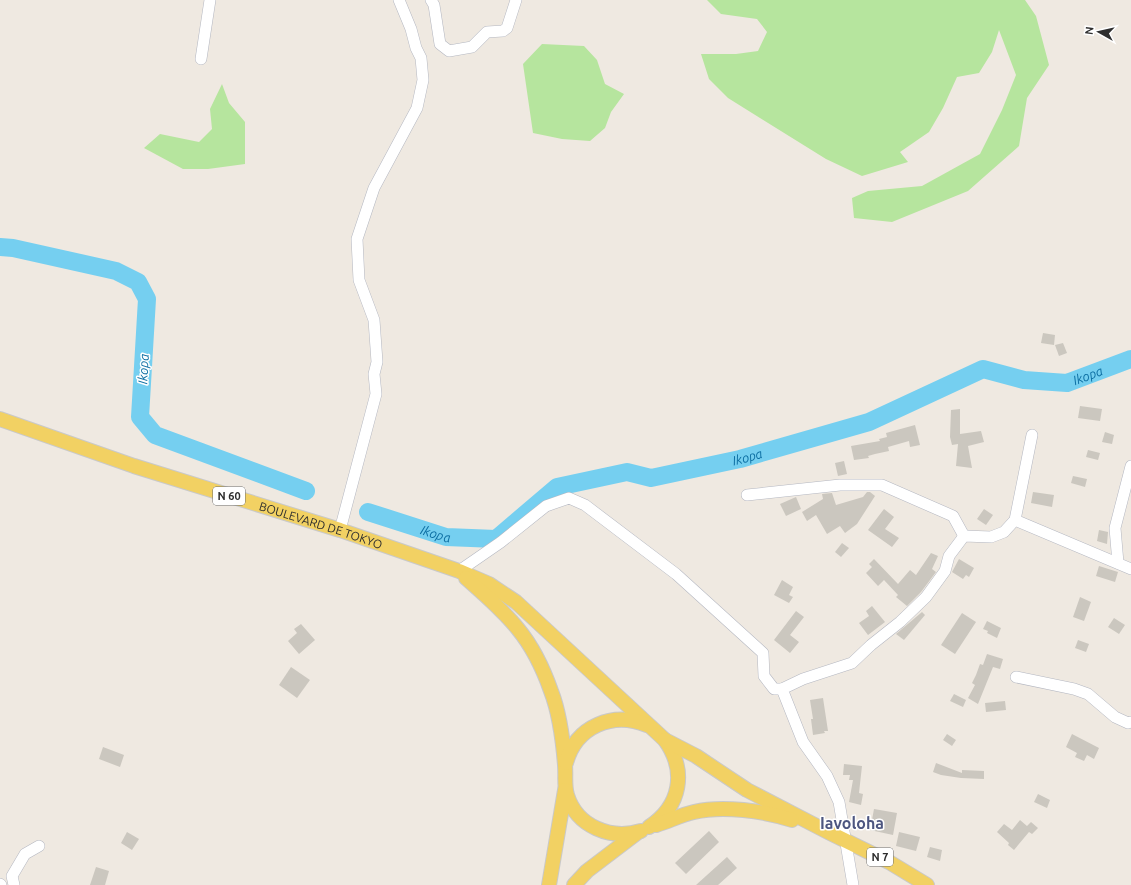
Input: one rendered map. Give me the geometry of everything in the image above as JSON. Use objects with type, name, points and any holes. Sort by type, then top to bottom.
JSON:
[{"type":"main road","name":"BOULEVARD DE TOKYO","points":[[0,419],[134,466],[340,530],[458,571],[490,584],[516,602],[660,735]]},
{"type":"main road","points":[[458,571],[519,630],[537,659],[551,691],[558,712],[565,768],[565,788],[549,885]]},
{"type":"main road","points":[[565,768],[569,754],[577,741],[591,728],[609,720],[628,720],[647,725],[660,735],[696,756],[747,790],[830,833]]},
{"type":"main road","points":[[574,885],[587,871],[656,822],[669,809],[674,801],[678,788],[679,774],[677,764],[671,747],[660,735]]},
{"type":"main road","points":[[565,788],[576,812],[582,819],[597,829],[614,834],[632,833],[695,812],[718,810],[742,810],[778,816],[830,833]]},
{"type":"main road","name":"N 7","points":[[830,833],[889,862],[927,885]]},
{"type":"street","points":[[201,60],[210,0]]},
{"type":"street","points":[[340,530],[376,394],[374,374],[377,362],[374,320],[358,280],[357,239],[374,188],[417,108],[423,80],[421,58],[399,0]]},
{"type":"street","points":[[431,0],[434,5],[440,44],[449,51],[472,47],[487,32],[502,31],[507,28],[516,0]]},
{"type":"street","points":[[964,536],[991,537],[1004,532],[1015,520],[1032,435]]},
{"type":"street","points":[[1118,563],[1114,528],[1131,466]]},
{"type":"street","points":[[747,495],[840,485],[882,484],[953,516],[964,536]]},
{"type":"street","points":[[458,571],[501,542],[546,506],[569,498],[585,505],[676,574],[748,638],[763,653],[764,676],[774,689],[782,689],[852,663],[871,645],[900,622],[926,597],[945,571],[949,556],[964,536]]},
{"type":"street","points":[[1015,520],[1131,569]]},
{"type":"street","points":[[1016,677],[1074,689],[1088,694],[1115,718],[1128,723],[1131,722]]},
{"type":"street","points":[[782,689],[803,742],[827,776],[839,802],[853,885]]},
{"type":"street","points":[[14,885],[12,876],[25,854],[39,846]]},
{"type":"green space","points":[[707,0],[1025,0],[1036,16],[1049,65],[1027,98],[1019,146],[968,191],[892,222],[854,218],[852,198],[868,191],[922,186],[980,154],[1002,110],[1016,75],[999,30],[992,52],[979,73],[957,77],[943,108],[929,132],[900,152],[908,162],[862,176],[826,159],[728,98],[709,79],[701,54],[736,54],[758,51],[767,32],[757,19],[721,14]]},
{"type":"green space","points":[[542,44],[584,46],[597,60],[605,84],[624,94],[611,112],[605,128],[590,141],[562,139],[533,133],[523,64]]},
{"type":"green space","points":[[222,84],[229,103],[245,122],[245,164],[208,169],[183,169],[144,148],[160,134],[199,142],[212,129],[210,109]]},
{"type":"building","points":[[1043,333],[1055,335],[1054,345],[1041,343]]},
{"type":"building","points":[[1063,343],[1067,353],[1059,356],[1055,345]]},
{"type":"building","points":[[1080,406],[1102,409],[1100,421],[1078,418]]},
{"type":"building","points":[[960,409],[960,434],[981,431],[984,442],[968,446],[972,468],[956,466],[958,444],[952,445],[950,437],[951,410]]},
{"type":"building","points":[[915,425],[920,445],[910,447],[909,441],[888,447],[889,451],[868,456],[869,458],[854,460],[851,446],[880,441],[879,439],[887,437],[886,433]]},
{"type":"building","points":[[1105,432],[1114,435],[1112,444],[1102,442]]},
{"type":"building","points":[[1088,450],[1100,453],[1098,460],[1086,457]]},
{"type":"building","points":[[844,461],[847,474],[838,476],[835,463]]},
{"type":"building","points":[[1073,476],[1087,479],[1085,487],[1071,483]]},
{"type":"building","points":[[867,492],[870,492],[875,496],[857,524],[845,533],[840,526],[827,534],[816,515],[807,521],[802,512],[823,499],[822,494],[832,493],[836,505],[863,497]]},
{"type":"building","points":[[1033,492],[1054,495],[1052,507],[1031,503]]},
{"type":"building","points":[[796,497],[801,509],[786,516],[780,504]]},
{"type":"building","points":[[884,509],[894,517],[885,529],[899,538],[892,547],[868,530]]},
{"type":"building","points":[[984,509],[993,515],[986,525],[977,519]]},
{"type":"building","points":[[1099,530],[1108,532],[1107,544],[1097,541]]},
{"type":"building","points":[[842,543],[849,548],[841,557],[835,552]]},
{"type":"building","points":[[931,553],[938,556],[932,569],[936,572],[921,592],[907,606],[896,597],[898,595],[884,580],[878,586],[866,573],[872,567],[869,564],[874,559],[898,584],[910,570],[916,575]]},
{"type":"building","points":[[959,559],[974,568],[969,577],[966,575],[963,579],[952,572]]},
{"type":"building","points":[[1099,566],[1118,572],[1115,582],[1096,576]]},
{"type":"building","points":[[782,580],[793,587],[789,595],[793,597],[789,603],[774,595]]},
{"type":"building","points":[[1080,597],[1091,602],[1084,621],[1073,617]]},
{"type":"building","points":[[872,606],[885,622],[868,635],[859,623],[869,616],[866,611]]},
{"type":"building","points":[[796,611],[804,617],[790,635],[799,642],[790,653],[774,640]]},
{"type":"building","points":[[922,612],[925,615],[904,640],[896,634]]},
{"type":"building","points":[[962,613],[976,622],[955,654],[941,645]]},
{"type":"building","points":[[1114,618],[1125,625],[1119,634],[1108,627]]},
{"type":"building","points":[[987,621],[1001,628],[997,638],[987,633],[988,631],[983,629]]},
{"type":"building","points":[[301,624],[315,640],[299,654],[288,641],[297,633],[294,629]]},
{"type":"building","points":[[1078,640],[1089,644],[1086,652],[1075,648]]},
{"type":"building","points":[[987,654],[1003,659],[1000,669],[993,667],[978,704],[968,698],[975,685],[972,683],[980,664],[983,665]]},
{"type":"building","points":[[291,667],[310,680],[297,698],[279,685]]},
{"type":"building","points":[[954,694],[966,700],[963,707],[950,701]]},
{"type":"building","points":[[823,698],[828,731],[813,735],[811,719],[813,719],[810,700]]},
{"type":"building","points":[[1005,701],[1006,710],[986,712],[985,703]]},
{"type":"building","points":[[947,734],[956,740],[952,746],[943,740]]},
{"type":"building","points":[[1072,734],[1099,748],[1094,759],[1087,755],[1084,761],[1075,757],[1077,753],[1066,747]]},
{"type":"building","points":[[103,747],[124,755],[120,767],[99,759]]},
{"type":"building","points":[[936,763],[962,773],[962,770],[984,771],[984,779],[941,775],[933,772]]},
{"type":"building","points":[[844,764],[862,766],[859,793],[863,794],[861,805],[849,802],[853,780],[849,780],[850,775],[843,775]]},
{"type":"building","points":[[1038,794],[1050,800],[1047,808],[1034,802]]},
{"type":"building","points":[[874,809],[897,813],[893,835],[870,830]]},
{"type":"building","points":[[1020,820],[1027,826],[1031,822],[1038,828],[1032,834],[1029,832],[1014,850],[997,832],[1004,824],[1012,830]]},
{"type":"building","points":[[709,831],[719,842],[686,874],[675,863]]},
{"type":"building","points":[[127,832],[139,839],[132,850],[121,843]]},
{"type":"building","points":[[899,832],[920,837],[916,851],[896,846]]},
{"type":"building","points":[[930,847],[942,850],[940,861],[927,857]]},
{"type":"building","points":[[727,857],[737,868],[718,885],[696,885]]},
{"type":"building","points":[[96,867],[109,871],[105,885],[90,885]]},
{"type":"waterway","name":"Ikopa","points":[[0,247],[13,248],[116,271],[138,282],[147,299],[140,417],[155,435],[306,491]]},
{"type":"waterway","name":"Ikopa","points":[[368,512],[446,537],[496,539],[557,487],[627,472],[651,478],[740,459],[869,422],[983,369],[1024,380],[1067,383],[1131,359]]},
{"type":"district","name":"Iavoloha","points":[[852,823]]}]
